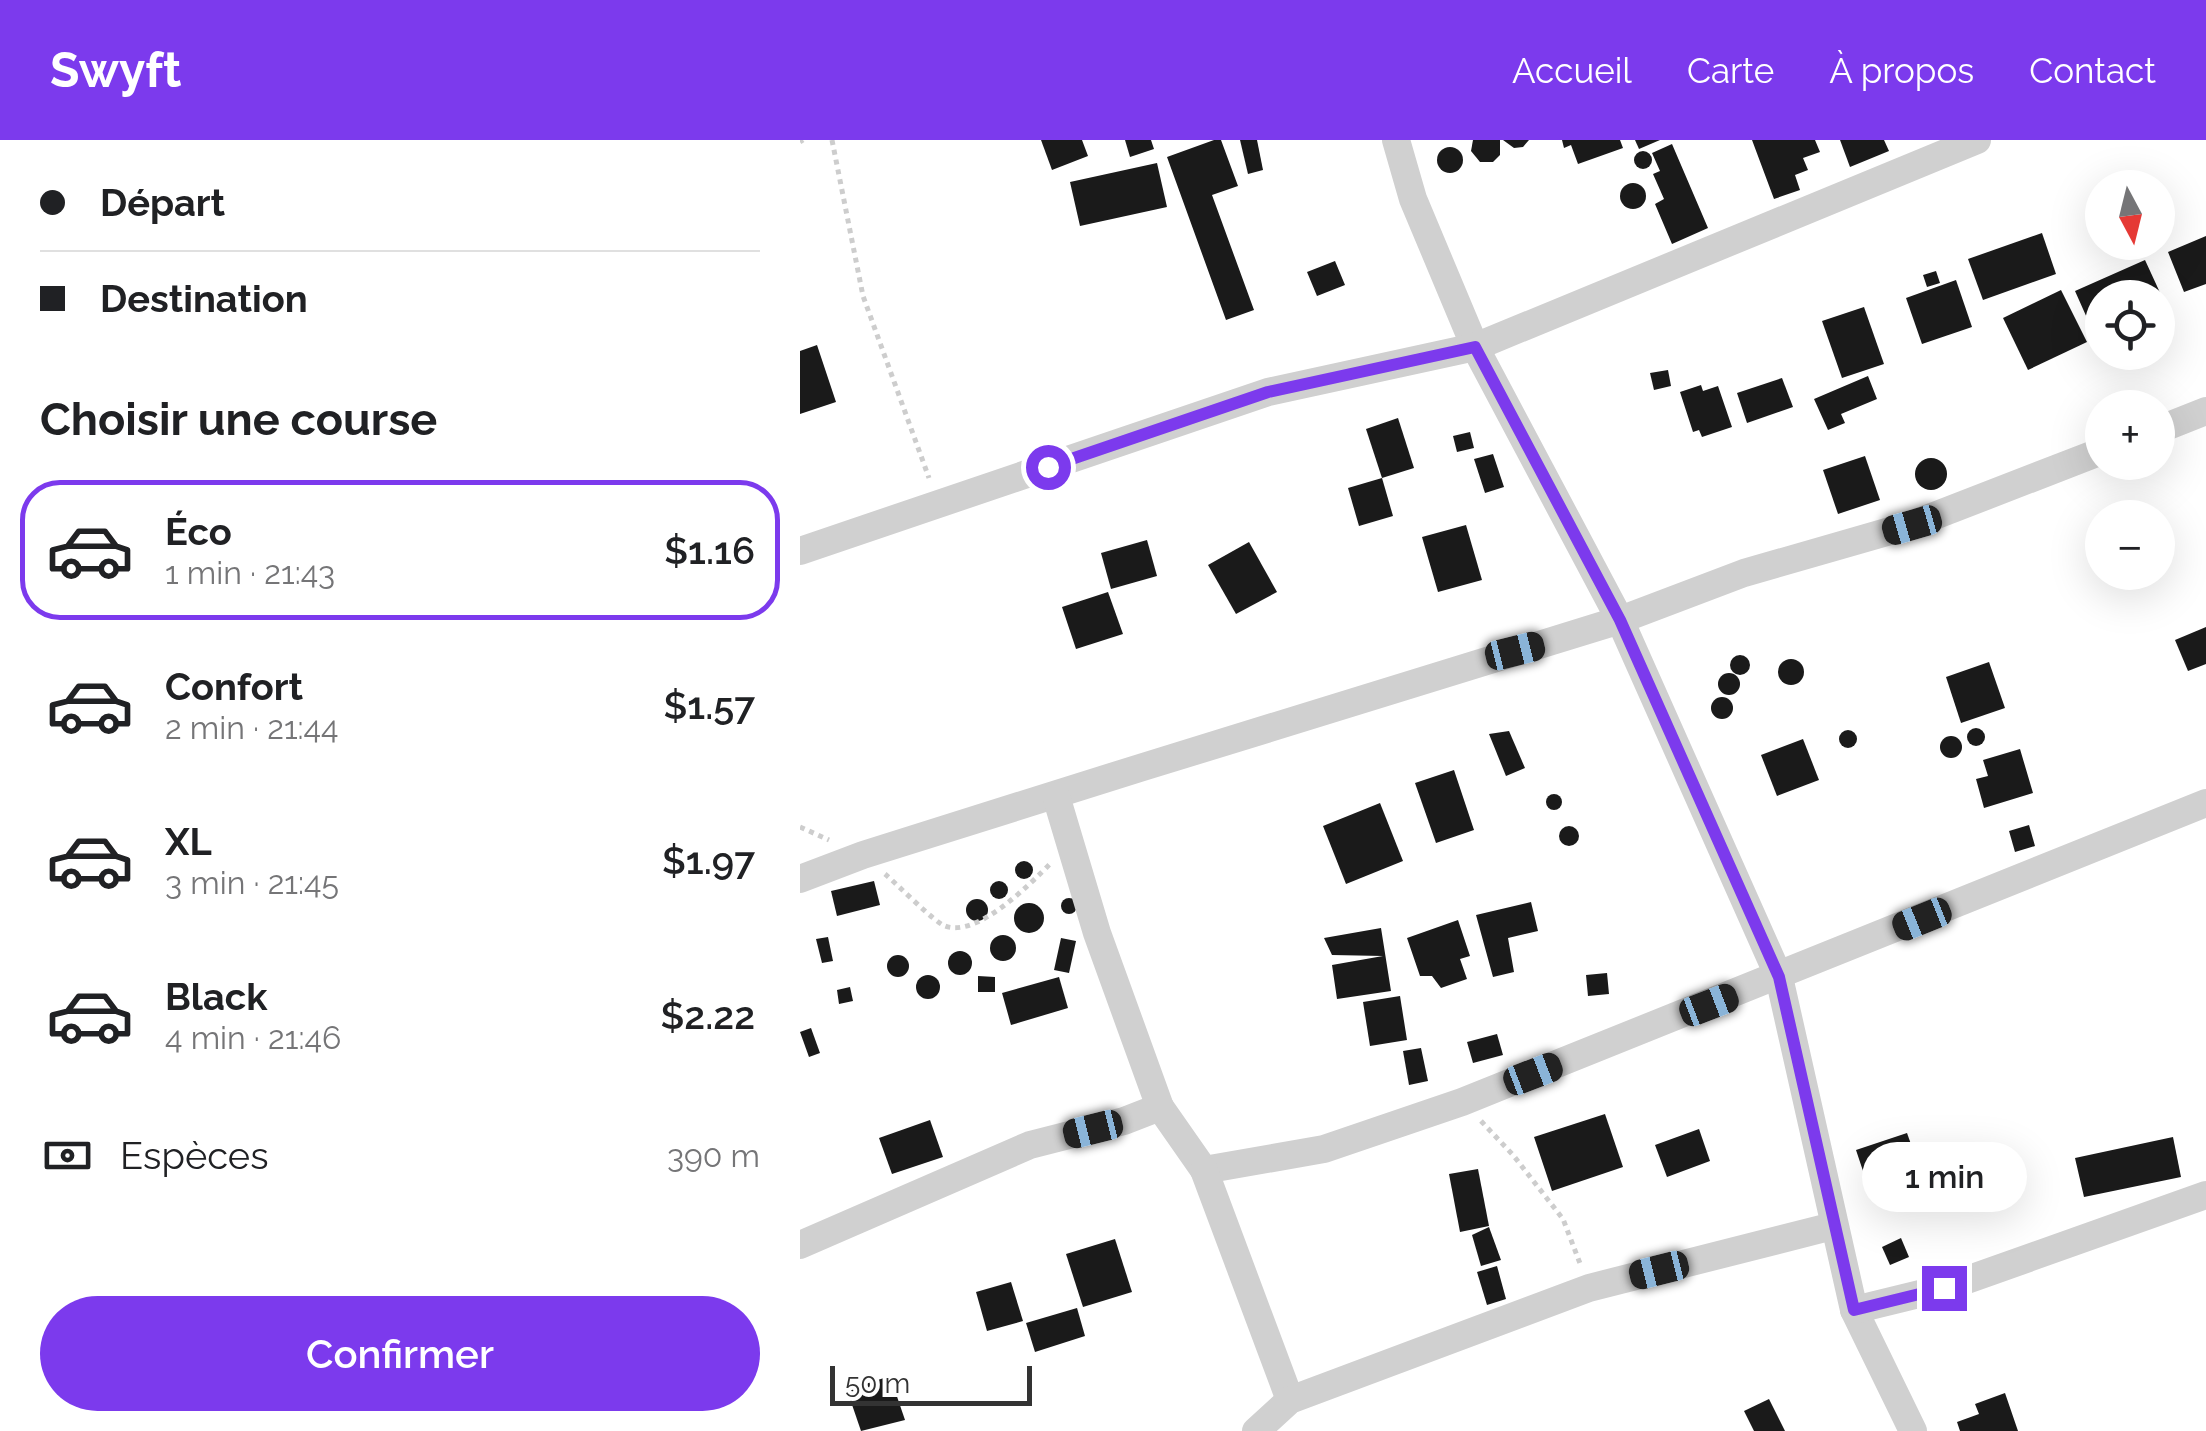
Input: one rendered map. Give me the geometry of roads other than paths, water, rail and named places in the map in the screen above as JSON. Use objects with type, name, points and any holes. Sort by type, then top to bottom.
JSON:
[{"type":"street","points":[[1396,140],[1413,199],[1475,347],[1620,620],[1779,977],[1854,1310],[1912,1431]]},
{"type":"street","points":[[800,551],[1268,392],[1475,347],[1978,140]]},
{"type":"street","points":[[2175,424],[2206,412]]},
{"type":"street","points":[[800,879],[1620,620],[1744,573],[1912,525],[2085,458]]},
{"type":"street","points":[[1056,796],[1097,933],[1160,1107],[1204,1170],[1290,1400]]},
{"type":"street","points":[[1204,1170],[1324,1149],[1462,1102],[2206,803]]},
{"type":"street","points":[[800,1245],[1030,1145],[1124,1121],[1160,1107]]},
{"type":"street","points":[[1854,1310],[1944,1288],[2206,1195]]},
{"type":"street","points":[[1256,1431],[1290,1400],[1590,1288],[1833,1226]]}]
